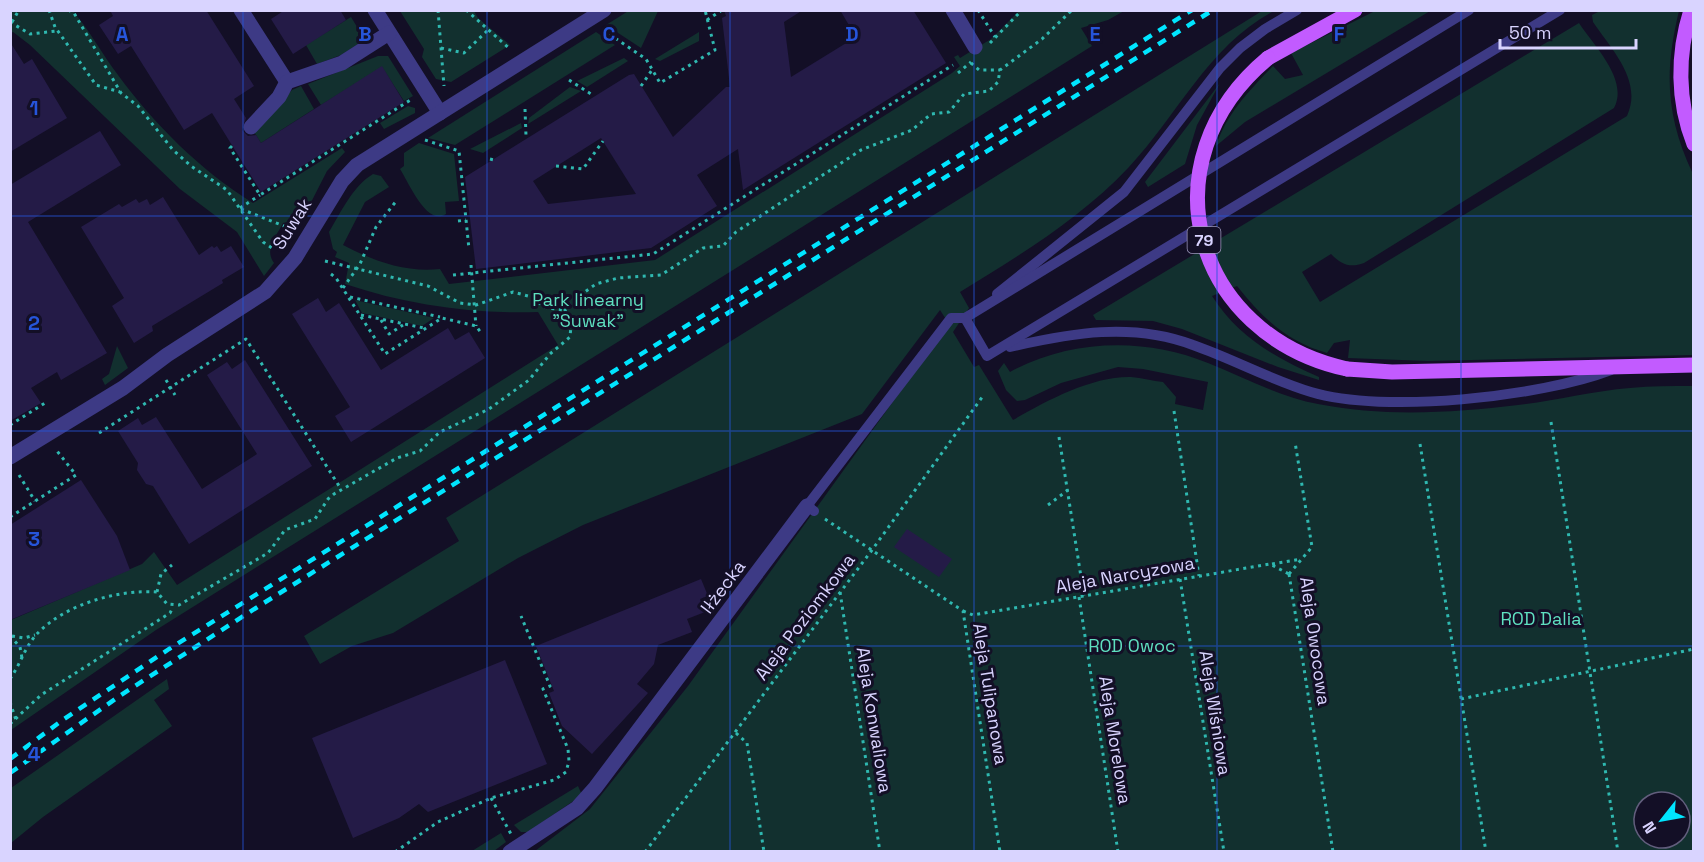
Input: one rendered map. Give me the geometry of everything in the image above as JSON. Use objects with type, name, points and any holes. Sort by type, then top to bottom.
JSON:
[{"type":"main road","name":"79","points":[[1355,10],[1268,58],[1234,93],[1221,113],[1208,141],[1198,190],[1203,237],[1221,284],[1253,324],[1265,335],[1307,358],[1347,369],[1392,372],[1694,364]]},
{"type":"main road","points":[[1691,10],[1682,48],[1681,82],[1684,120],[1694,144]]},
{"type":"street","points":[[241,10],[287,82]]},
{"type":"street","points":[[375,10],[440,113]]},
{"type":"street","name":"Suwak","points":[[10,457],[123,388],[167,355],[265,292],[296,258],[346,175],[604,10]]},
{"type":"street","points":[[953,10],[975,47]]},
{"type":"street","points":[[251,127],[279,97],[287,82],[342,63],[389,33]]},
{"type":"street","name":"Iłżecka","points":[[510,852],[577,808],[601,781],[811,508]]},
{"type":"lane","points":[[975,312],[1124,192],[1220,68],[1257,35],[1297,10]]},
{"type":"lane","points":[[1469,10],[965,318],[987,356],[1560,10]]},
{"type":"lane","name":"Iłżecka","points":[[811,508],[945,322],[956,316],[965,318]]},
{"type":"lane","points":[[1001,349],[1082,333],[1116,331],[1154,334],[1191,344],[1311,392],[1384,401],[1449,400],[1514,393],[1589,378],[1619,367]]},
{"type":"path","points":[[19,10],[11,22],[30,34],[57,31]]},
{"type":"path","points":[[49,10],[57,31],[96,85],[121,93],[138,106],[173,150],[191,166],[227,190],[263,242],[272,248]]},
{"type":"path","points":[[68,10],[75,12],[121,93]]},
{"type":"path","points":[[438,10],[444,86]]},
{"type":"path","points":[[466,10],[510,49]]},
{"type":"path","points":[[599,27],[646,59],[660,83],[715,50],[705,10]]},
{"type":"path","points":[[707,20],[722,10]]},
{"type":"path","points":[[978,10],[995,38]]},
{"type":"path","points":[[991,42],[1022,10]]},
{"type":"path","points":[[1064,10],[1068,14]]},
{"type":"path","points":[[970,63],[979,70],[1000,70],[1042,39],[1072,10]]},
{"type":"path","points":[[441,48],[464,53],[488,30]]},
{"type":"path","points":[[453,275],[653,254],[953,65]]},
{"type":"path","points":[[641,86],[652,70]]},
{"type":"path","points":[[565,310],[596,284],[618,278],[661,275],[703,248],[723,246],[736,231],[857,152],[912,130],[932,114],[949,112],[964,94],[989,91],[998,82],[1000,70]]},
{"type":"path","points":[[569,80],[591,93]]},
{"type":"path","points":[[240,208],[416,96]]},
{"type":"path","points":[[525,109],[526,136]]},
{"type":"path","points":[[377,122],[380,128]]},
{"type":"path","points":[[421,139],[459,151],[469,249]]},
{"type":"path","points":[[556,166],[583,169],[603,141]]},
{"type":"path","points":[[232,146],[230,148],[260,195]]},
{"type":"path","points":[[343,288],[357,268],[372,233],[397,200]]},
{"type":"path","points":[[240,208],[284,226]]},
{"type":"path","points":[[458,221],[466,220]]},
{"type":"path","points":[[325,261],[428,286],[450,300],[476,305],[513,292],[528,296],[547,308],[565,310]]},
{"type":"path","points":[[471,265],[476,326],[482,334]]},
{"type":"path","points":[[331,274],[343,288],[385,354],[441,318]]},
{"type":"path","points":[[349,297],[476,326]]},
{"type":"path","points":[[157,592],[165,602],[174,606],[182,604],[266,554],[282,532],[315,519],[328,499],[341,490],[397,458],[420,451],[437,434],[489,409],[529,380],[550,354],[570,337],[572,326],[565,310]]},
{"type":"path","points":[[360,315],[424,328]]},
{"type":"path","points":[[381,320],[389,334],[404,324]]},
{"type":"path","points":[[99,433],[246,339],[341,490]]},
{"type":"path","points":[[166,380],[175,395]]},
{"type":"path","name":"Aleja Poziomkowa","points":[[648,850],[872,550],[983,396]]},
{"type":"path","points":[[10,424],[45,403]]},
{"type":"path","points":[[1174,411],[1199,576]]},
{"type":"path","points":[[1551,422],[1618,852]]},
{"type":"path","name":"Aleja Morelowa","points":[[1059,437],[1118,852]]},
{"type":"path","name":"Aleja Owocowa","points":[[1295,442],[1312,547],[1289,574],[1333,852]]},
{"type":"path","points":[[1420,444],[1485,852]]},
{"type":"path","points":[[10,517],[76,475],[57,451]]},
{"type":"path","points":[[19,475],[35,501]]},
{"type":"path","points":[[1048,505],[1068,490]]},
{"type":"path","name":"Aleja Tulipanowa","points":[[811,508],[963,611],[1000,852]]},
{"type":"path","name":"Aleja Narcyzowa","points":[[963,611],[973,615],[1302,559]]},
{"type":"path","points":[[1270,564],[1289,574]]},
{"type":"path","points":[[157,592],[161,574],[172,566]]},
{"type":"path","name":"Aleja Wiśniowa","points":[[1180,579],[1224,852]]},
{"type":"path","points":[[10,636],[24,638],[37,634],[64,615],[95,601],[130,593],[157,592]]},
{"type":"path","name":"Aleja Konwaliowa","points":[[840,592],[880,852]]},
{"type":"path","points":[[10,724],[41,695],[170,613],[174,606]]},
{"type":"path","points":[[395,852],[438,822],[491,798],[554,780],[566,772],[569,761],[568,749],[543,689],[550,686],[521,616]]},
{"type":"path","points":[[10,679],[37,634]]},
{"type":"path","points":[[10,636],[21,651],[21,663]]},
{"type":"path","points":[[1461,699],[1694,649]]},
{"type":"path","points":[[10,702],[16,720]]},
{"type":"path","points":[[736,733],[747,743],[764,852]]},
{"type":"path","points":[[491,798],[508,829]]},
{"type":"green space","points":[[11,10],[73,11],[118,75],[163,129],[215,176],[253,203],[342,148],[345,152],[327,171],[303,218],[283,223],[271,248],[271,258],[274,263],[264,276],[237,232],[180,189],[30,45],[13,32],[11,33]]},
{"type":"green space","points":[[630,10],[658,11],[641,48],[606,25]]},
{"type":"green space","points":[[400,11],[474,11],[478,18],[510,45],[451,82],[436,79],[422,57],[424,49]]},
{"type":"green space","name":"Park linearny \"Suwak\"","points":[[1019,11],[1124,11],[1108,20],[1081,28],[1092,46],[156,630],[11,730],[11,620],[142,564],[154,552],[177,585],[558,345],[538,312],[440,307],[392,298],[345,284],[349,263],[335,257],[337,252],[333,249],[329,232],[353,192],[373,174],[381,176],[389,187],[365,202],[343,245],[390,264],[415,269],[440,269],[449,284],[655,260],[952,73],[960,66],[954,57],[958,55],[960,58],[991,39]]},
{"type":"green space","points":[[1262,11],[1274,11],[1230,43],[1212,62],[1147,147],[1110,186],[1049,235],[960,292],[969,308],[953,332],[974,367],[979,365],[1013,420],[1085,385],[1131,377],[1163,382],[1176,397],[1175,404],[1203,410],[1208,382],[1143,369],[1118,367],[1061,383],[1025,400],[1017,401],[1006,390],[998,371],[1004,363],[1010,372],[1057,353],[1108,345],[1159,349],[1184,355],[1290,397],[1318,404],[1367,411],[1468,410],[1532,403],[1616,389],[1693,386],[1693,851],[535,851],[590,809],[688,686],[949,324],[940,310],[862,414],[583,525],[518,558],[393,633],[352,646],[320,664],[304,636],[459,541],[446,518]]},
{"type":"green space","points":[[1375,11],[1430,11],[1245,122],[1216,146],[1233,113],[1273,66],[1285,79],[1303,75],[1291,53]]},
{"type":"green space","points":[[1600,11],[1679,11],[1671,54],[1670,94],[1677,133],[1693,174],[1693,355],[1428,361],[1348,358],[1350,340],[1334,343],[1327,353],[1300,342],[1266,318],[1237,286],[1212,296],[1246,335],[1273,354],[1319,377],[1319,380],[1278,367],[1182,329],[1153,321],[1096,320],[1093,315],[1579,23],[1601,53],[1613,75],[1617,86],[1614,108],[1364,263],[1346,264],[1331,254],[1302,272],[1320,302],[1627,116],[1631,103],[1628,78],[1623,66],[1593,22],[1592,15]]},
{"type":"green space","points":[[351,17],[365,40],[341,55],[317,64],[306,45]]},
{"type":"green space","points":[[596,32],[615,45],[455,145],[428,138]]},
{"type":"green space","points":[[699,32],[699,41],[660,61],[655,59]]},
{"type":"green space","points":[[378,56],[388,56],[413,96],[404,101],[382,67],[321,105],[308,84]]},
{"type":"green space","points":[[624,58],[628,61],[587,87],[577,81]]},
{"type":"green space","points":[[1220,83],[1197,125],[1185,164],[1148,187],[1145,182]]},
{"type":"green space","points":[[301,86],[314,109],[261,143],[254,132],[292,90]]},
{"type":"green space","points":[[570,87],[581,91],[528,124],[529,118]]},
{"type":"green space","points":[[408,106],[415,108],[415,113],[384,129],[380,123]]},
{"type":"green space","points":[[521,123],[522,128],[483,153],[470,149]]},
{"type":"green space","points":[[419,143],[454,154],[459,201],[445,202],[446,214],[439,216],[425,209],[400,169],[404,166],[404,153]]},
{"type":"green space","points":[[355,300],[434,318],[422,326],[362,313]]},
{"type":"green space","points":[[117,346],[128,368],[105,385],[102,379],[109,374]]},
{"type":"green space","points":[[167,679],[169,689],[154,700],[172,726],[43,817],[11,843],[11,788]]},
{"type":"green space","points":[[578,786],[582,795],[528,832],[521,832],[514,825]]},
{"type":"green space","points":[[501,833],[506,842],[494,851],[472,851]]},
{"type":"building","points":[[110,10],[206,10],[254,86],[234,99],[246,118],[242,130],[248,136],[256,135],[261,143],[382,66],[404,102],[261,192],[212,113],[184,130],[131,46],[118,54],[99,25],[113,16]]},
{"type":"building","points":[[285,10],[340,10],[346,20],[293,54],[271,19]]},
{"type":"building","points":[[724,10],[803,10],[784,22],[791,77],[856,37],[840,10],[913,10],[946,63],[743,190],[738,149],[697,175],[717,206],[651,248],[476,269],[465,177],[634,74],[673,137],[726,87],[730,87],[722,18],[726,16]],"holes":[[[601,138],[636,194],[548,204],[533,181]]]},
{"type":"building","points":[[10,42],[24,64],[32,59],[67,118],[10,152]]},
{"type":"building","points":[[100,131],[121,165],[28,222],[107,353],[61,380],[57,372],[31,388],[41,403],[10,421],[10,185]]},
{"type":"building","points":[[163,197],[199,255],[212,246],[214,248],[217,246],[221,252],[231,246],[244,267],[222,280],[223,283],[152,326],[153,331],[134,343],[112,306],[124,298],[81,227],[119,204],[122,207],[136,199],[139,203],[147,199],[150,205]]},
{"type":"building","points":[[318,298],[326,312],[339,303],[381,370],[448,328],[455,340],[469,332],[485,358],[351,442],[335,416],[350,407],[292,314]]},
{"type":"building","points":[[245,360],[312,466],[189,544],[153,486],[146,484],[137,470],[138,463],[118,431],[138,418],[142,425],[156,417],[202,489],[257,454],[207,375],[227,362],[232,369]]},
{"type":"building","points":[[81,480],[117,536],[130,570],[10,620],[10,525]]},
{"type":"building","points":[[907,529],[952,559],[939,577],[894,547]]},
{"type":"building","points":[[701,579],[708,596],[700,599],[705,612],[687,619],[692,632],[658,645],[654,664],[637,684],[648,693],[592,754],[562,726],[549,693],[554,691],[536,646]]},
{"type":"building","points":[[505,660],[547,764],[428,812],[419,804],[399,818],[353,838],[312,738]]},
{"type":"railway","points":[[10,759],[64,719],[169,649],[1192,10]]},
{"type":"railway","points":[[10,773],[121,695],[259,606],[1213,10]]},
{"type":"park label","name":"ROD Dalia","points":[[1541,619]]},
{"type":"park label","name":"ROD Owoc","points":[[1132,646]]}]
